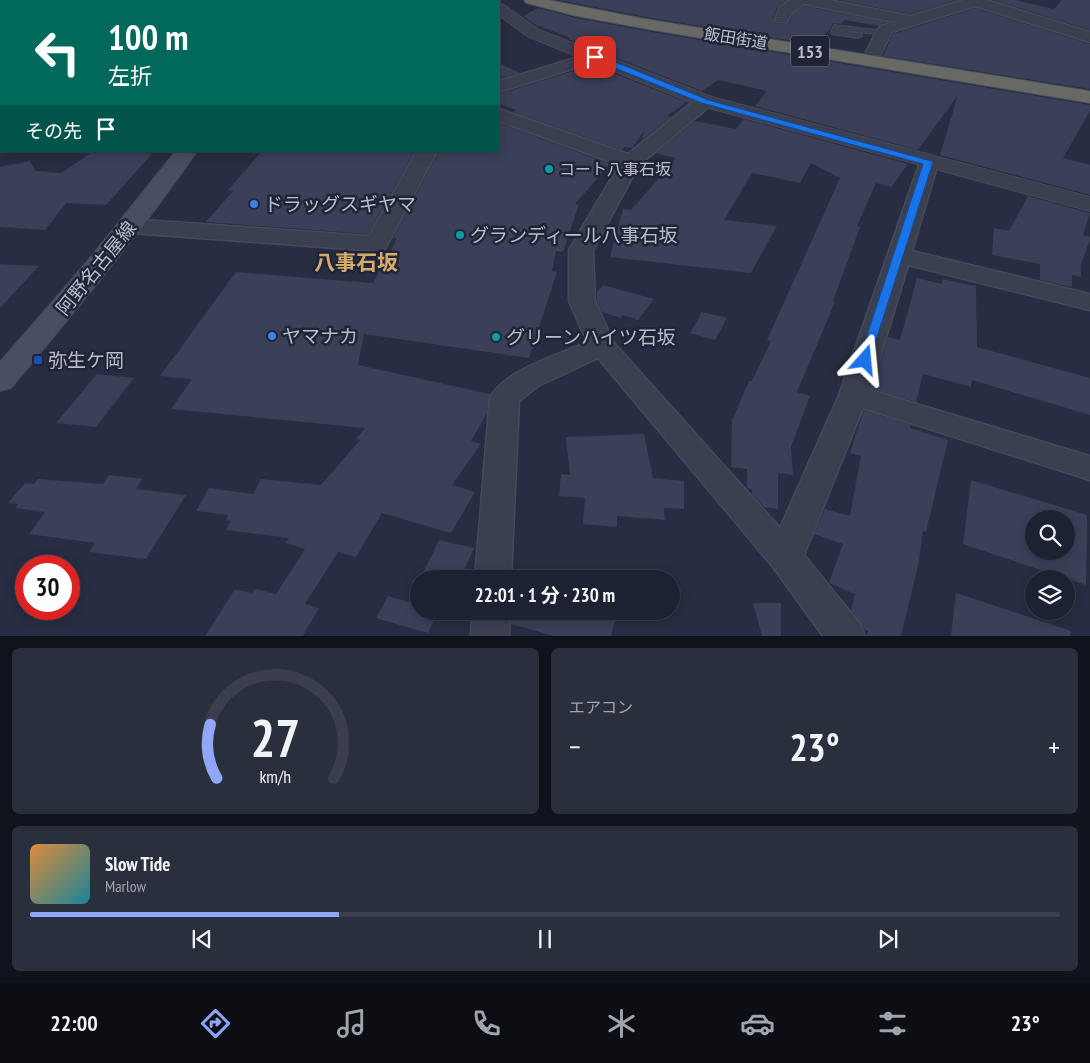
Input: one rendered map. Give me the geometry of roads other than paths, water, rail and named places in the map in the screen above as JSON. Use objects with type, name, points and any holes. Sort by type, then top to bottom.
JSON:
[{"type":"highway","name":"飯田街道","points":[[531,0],[637,22],[1090,97]]},
{"type":"highway","name":"飯田街道","points":[[564,0],[653,17],[1090,86]]},
{"type":"main road","name":"阿野名古屋線","points":[[0,382],[71,300],[131,226],[186,152]]},
{"type":"street","points":[[782,19],[785,10],[800,0]]},
{"type":"street","points":[[806,0],[912,21]]},
{"type":"street","points":[[874,52],[886,29],[976,0],[1090,37]]},
{"type":"street","points":[[500,9],[534,33],[705,101],[1090,204]]},
{"type":"street","points":[[500,87],[595,57]]},
{"type":"street","points":[[705,101],[631,162],[581,250],[582,301],[602,346],[785,557],[846,636]]},
{"type":"street","points":[[500,115],[631,162]]},
{"type":"street","points":[[131,226],[377,244],[426,152]]},
{"type":"street","points":[[785,557],[854,395],[928,162]]},
{"type":"street","points":[[898,255],[1090,302]]},
{"type":"street","points":[[495,570],[505,397],[528,379],[602,346]]},
{"type":"street","points":[[854,395],[1090,468]]},
{"type":"street","points":[[490,636],[491,620]]},
{"type":"lane","points":[[858,36],[835,32],[838,27],[884,33]]},
{"type":"place","name":"コート八事石坂","points":[[549,169]]},
{"type":"place","name":"ドラッグスギヤマ","points":[[254,204]]},
{"type":"place","name":"グランディール八事石坂","points":[[460,235]]},
{"type":"place","name":"ヤマナカ","points":[[272,336]]},
{"type":"place","name":"グリーンハイツ石坂","points":[[496,337]]},
{"type":"place","name":"弥生ケ岡","points":[[38,360]]},
{"type":"district","name":"八事石坂","points":[[356,262]]}]
